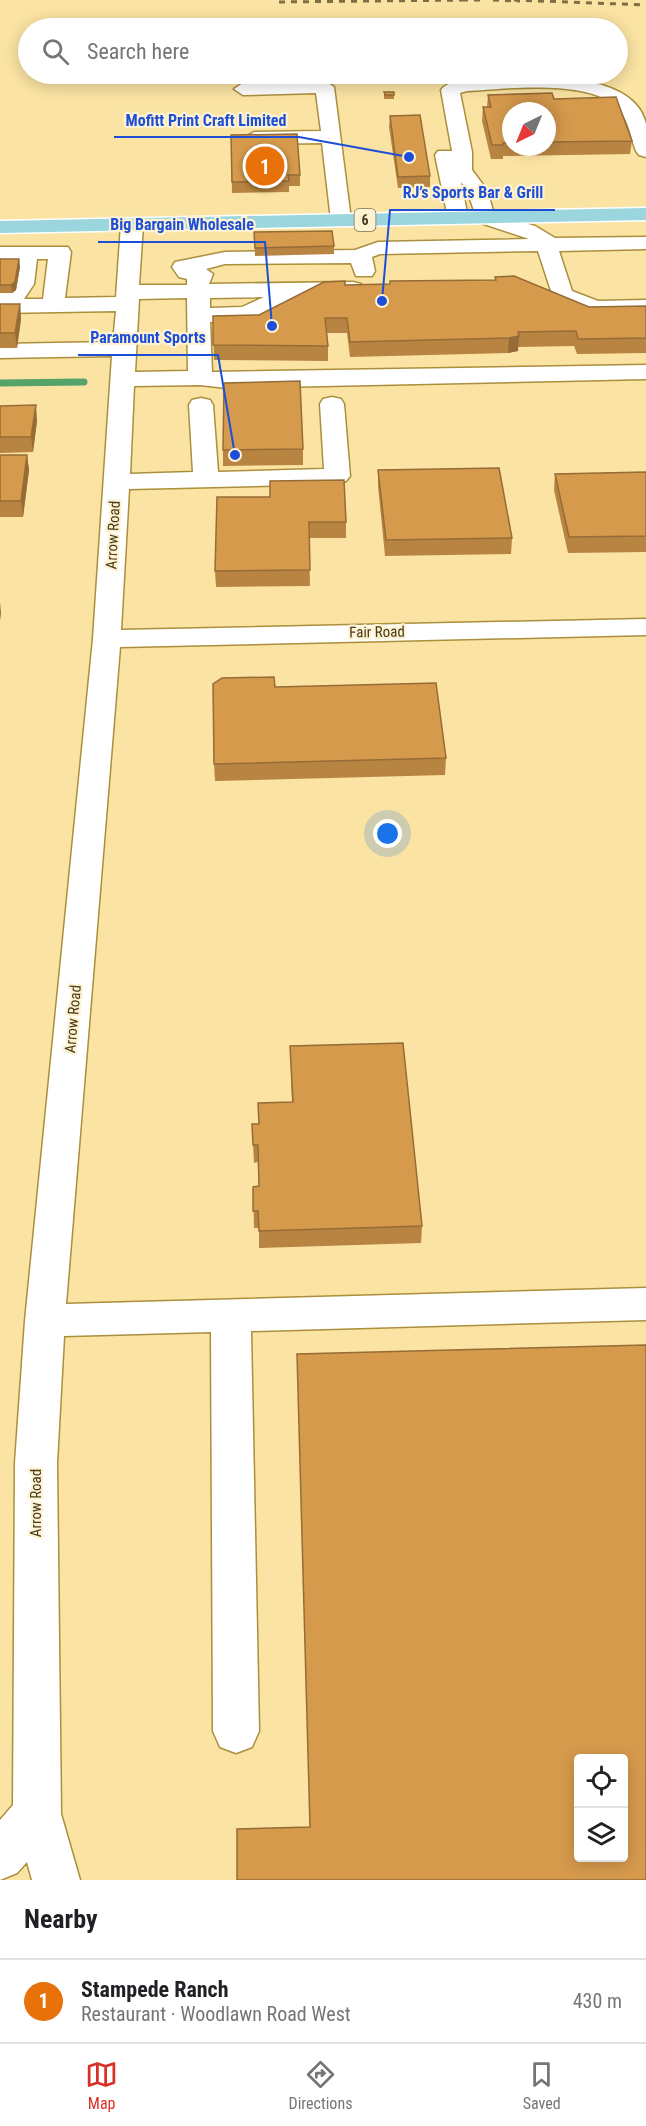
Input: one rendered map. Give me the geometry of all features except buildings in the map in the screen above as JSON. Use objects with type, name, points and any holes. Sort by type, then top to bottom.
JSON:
[{"type":"main road","name":"6","points":[[0,227],[646,214]]},
{"type":"street","points":[[513,84],[465,85],[453,88],[449,94],[462,152],[460,161],[462,170],[477,190],[485,218],[528,230],[549,245],[562,295],[595,308],[646,307]]},
{"type":"street","points":[[566,84],[598,91],[626,105],[646,151]]},
{"type":"street","points":[[243,88],[325,87],[341,220]]},
{"type":"street","points":[[432,95],[458,218]]},
{"type":"street","points":[[251,138],[330,137]]},
{"type":"street","name":"Arrow Road","points":[[56,1880],[38,1814],[36,1463],[45,1321],[107,639],[132,225]]},
{"type":"street","points":[[366,276],[365,252],[378,248],[646,243]]},
{"type":"street","points":[[0,253],[60,252],[52,305]]},
{"type":"street","points":[[0,300],[17,296],[22,291],[27,253]]},
{"type":"street","points":[[0,306],[52,305],[127,298],[193,277],[225,258],[366,276]]},
{"type":"street","points":[[193,277],[366,276]]},
{"type":"street","points":[[198,315],[246,314],[296,290],[366,276]]},
{"type":"street","points":[[193,277],[296,290]]},
{"type":"street","points":[[193,277],[198,315],[200,378]]},
{"type":"street","points":[[536,286],[592,285]]},
{"type":"street","points":[[0,351],[124,349]]},
{"type":"street","points":[[122,379],[200,378],[227,381],[646,372]]},
{"type":"street","points":[[117,482],[336,477],[332,404]]},
{"type":"street","points":[[201,405],[206,480]]},
{"type":"street","name":"Fair Road","points":[[107,639],[646,627]]},
{"type":"street","points":[[45,1321],[646,1304]]},
{"type":"street","points":[[231,1317],[236,1731]]},
{"type":"street","points":[[0,1856],[38,1814]]},
{"type":"waterway","points":[[0,383],[84,382]]},
{"type":"railway","points":[[462,0],[470,0]]},
{"type":"railway","points":[[279,2],[470,0]]},
{"type":"railway","points":[[470,0],[486,0]]},
{"type":"railway","points":[[493,0],[520,1]]},
{"type":"railway","points":[[514,0],[646,5]]},
{"type":"place","name":"Mofitt Print Craft Limited","points":[[409,157]]},
{"type":"place","name":"Stampede Ranch","points":[[265,166]]},
{"type":"place","name":"RJ’s Sports Bar & Grill","points":[[382,301]]},
{"type":"place","name":"Big Bargain Wholesale","points":[[272,326]]},
{"type":"place","name":"Paramount Sports","points":[[235,455]]}]
